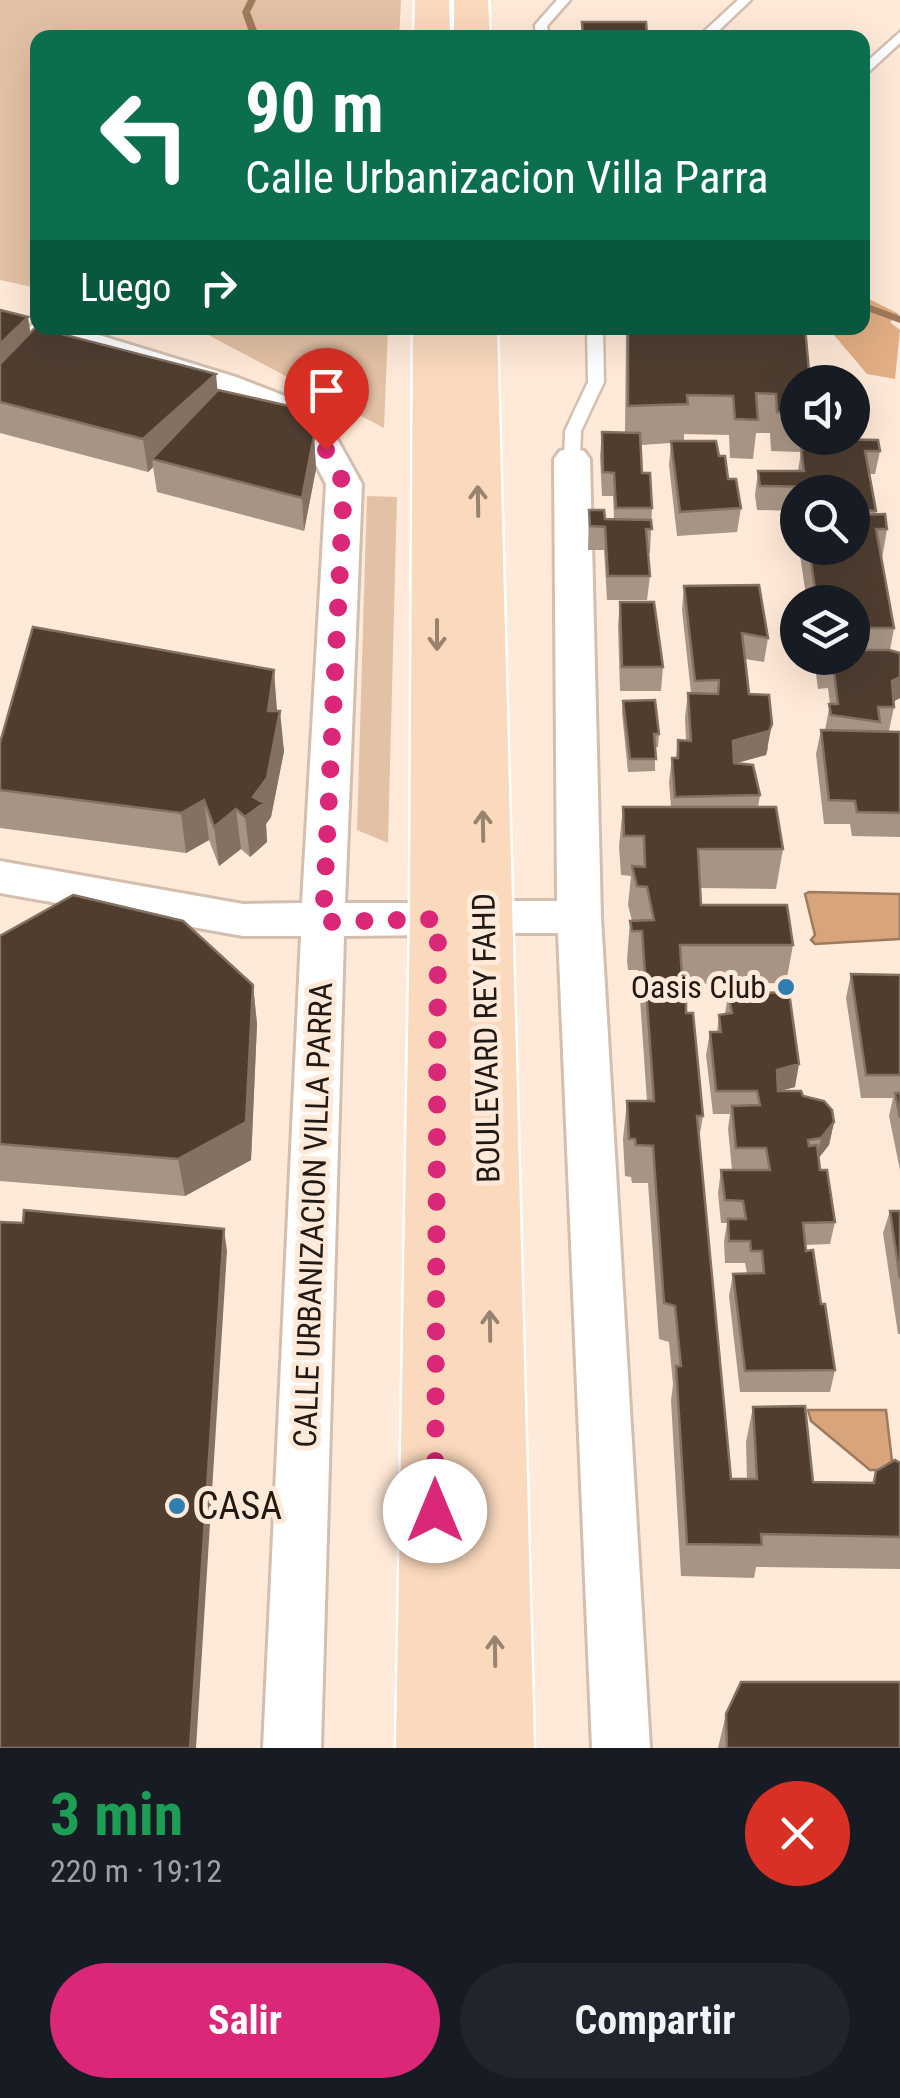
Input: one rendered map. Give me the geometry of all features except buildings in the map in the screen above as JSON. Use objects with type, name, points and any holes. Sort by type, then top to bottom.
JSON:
[{"type":"main road","points":[[432,0],[432,30]]},
{"type":"main road","points":[[471,0],[472,30]]},
{"type":"main road","name":"BOULEVARD REY FAHD","points":[[434,335],[496,1748]]},
{"type":"main road","name":"BOULEVARD REY FAHD","points":[[434,1748],[476,335]]},
{"type":"street","name":"CALLE URBANIZACION VILLA PARRA","points":[[68,335],[224,384],[309,416],[344,484],[292,1748]]},
{"type":"street","points":[[572,460],[578,917],[620,1748]]},
{"type":"street","points":[[0,877],[244,920],[578,917]]},
{"type":"lane","points":[[542,30],[564,0]]},
{"type":"lane","points":[[712,30],[745,0]]},
{"type":"lane","points":[[870,66],[900,36]]},
{"type":"lane","points":[[572,460],[573,431],[596,382],[596,335]]},
{"type":"shaded area","points":[[0,0],[401,0],[399,30],[30,30],[30,286],[0,280]]},
{"type":"shaded area","points":[[870,300],[899,314],[890,322],[900,330],[895,379],[870,375],[870,365],[859,365],[834,335],[870,335]]},
{"type":"shaded area","points":[[208,335],[388,335],[384,428]]},
{"type":"shaded area","points":[[367,496],[397,497],[388,843],[357,830]]},
{"type":"shaded area","points":[[805,894],[900,894],[900,939],[815,944],[811,940],[815,935]]},
{"type":"shaded area","points":[[808,1410],[886,1410],[893,1470],[870,1470],[811,1421]]},
{"type":"waterway","points":[[252,0],[246,12],[253,30]]},
{"type":"waterway","points":[[870,308],[900,320]]},
{"type":"place","name":"Oasis Club","points":[[786,987]]},
{"type":"place","name":"CASA","points":[[177,1506]]},
{"type":"route","points":[[326,450],[344,484],[323,922],[438,919],[435,1511]]}]
